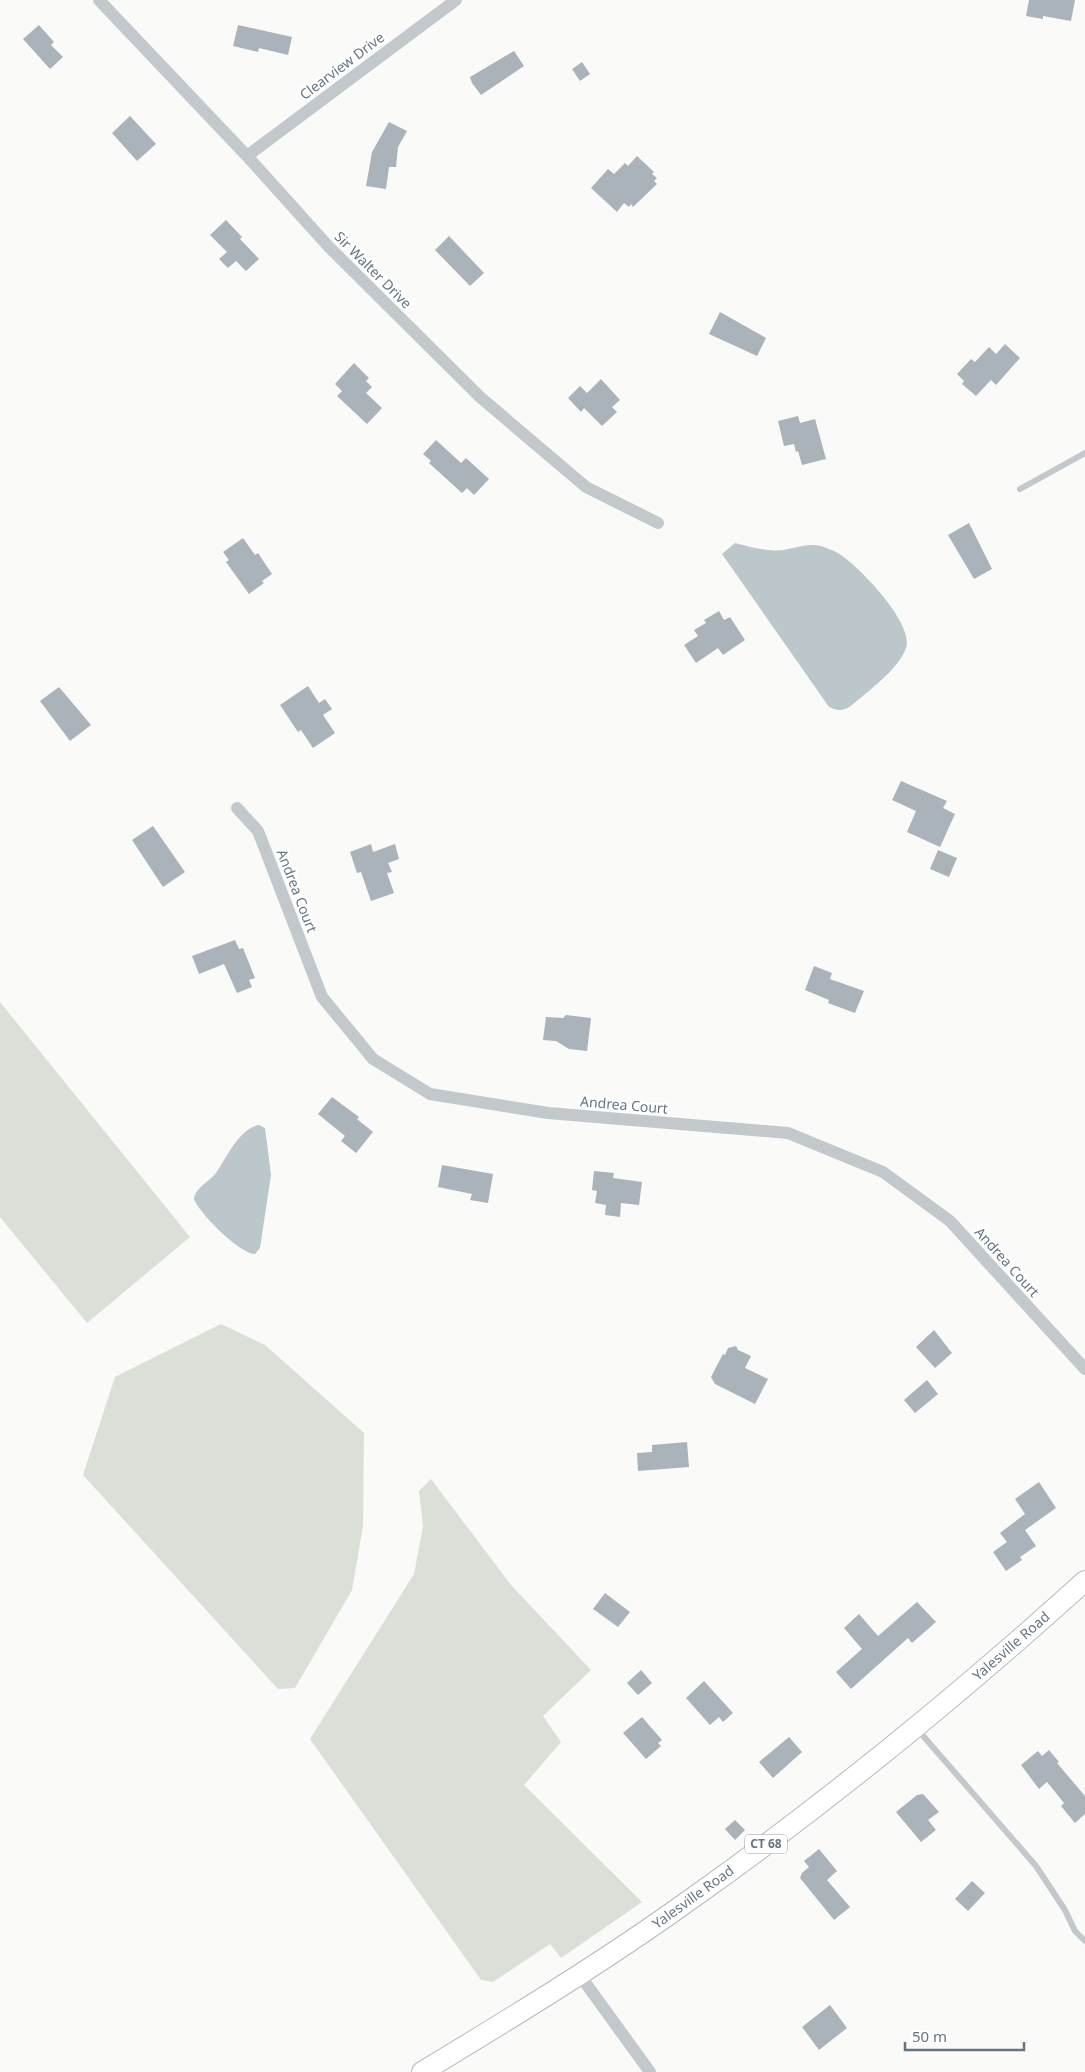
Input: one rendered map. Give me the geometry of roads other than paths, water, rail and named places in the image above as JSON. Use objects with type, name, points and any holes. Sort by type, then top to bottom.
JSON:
[{"type":"main road","name":"Yalesville Road","points":[[422,2072],[579,1974],[691,1900],[826,1799],[915,1727],[1085,1581]]},
{"type":"street","name":"Sir Walter Drive","points":[[99,0],[247,156],[329,247],[480,397],[586,487],[658,523]]},
{"type":"street","name":"Clearview Drive","points":[[247,156],[456,0]]},
{"type":"street","name":"Andrea Court","points":[[237,808],[258,831],[322,997],[373,1059],[430,1094],[548,1113],[788,1133],[883,1172],[950,1222],[1085,1369]]},
{"type":"street","points":[[579,1974],[650,2072]]},
{"type":"lane","points":[[1020,489],[1085,453]]},
{"type":"lane","points":[[915,1727],[1036,1866],[1065,1910],[1075,1931],[1085,1941]]}]
